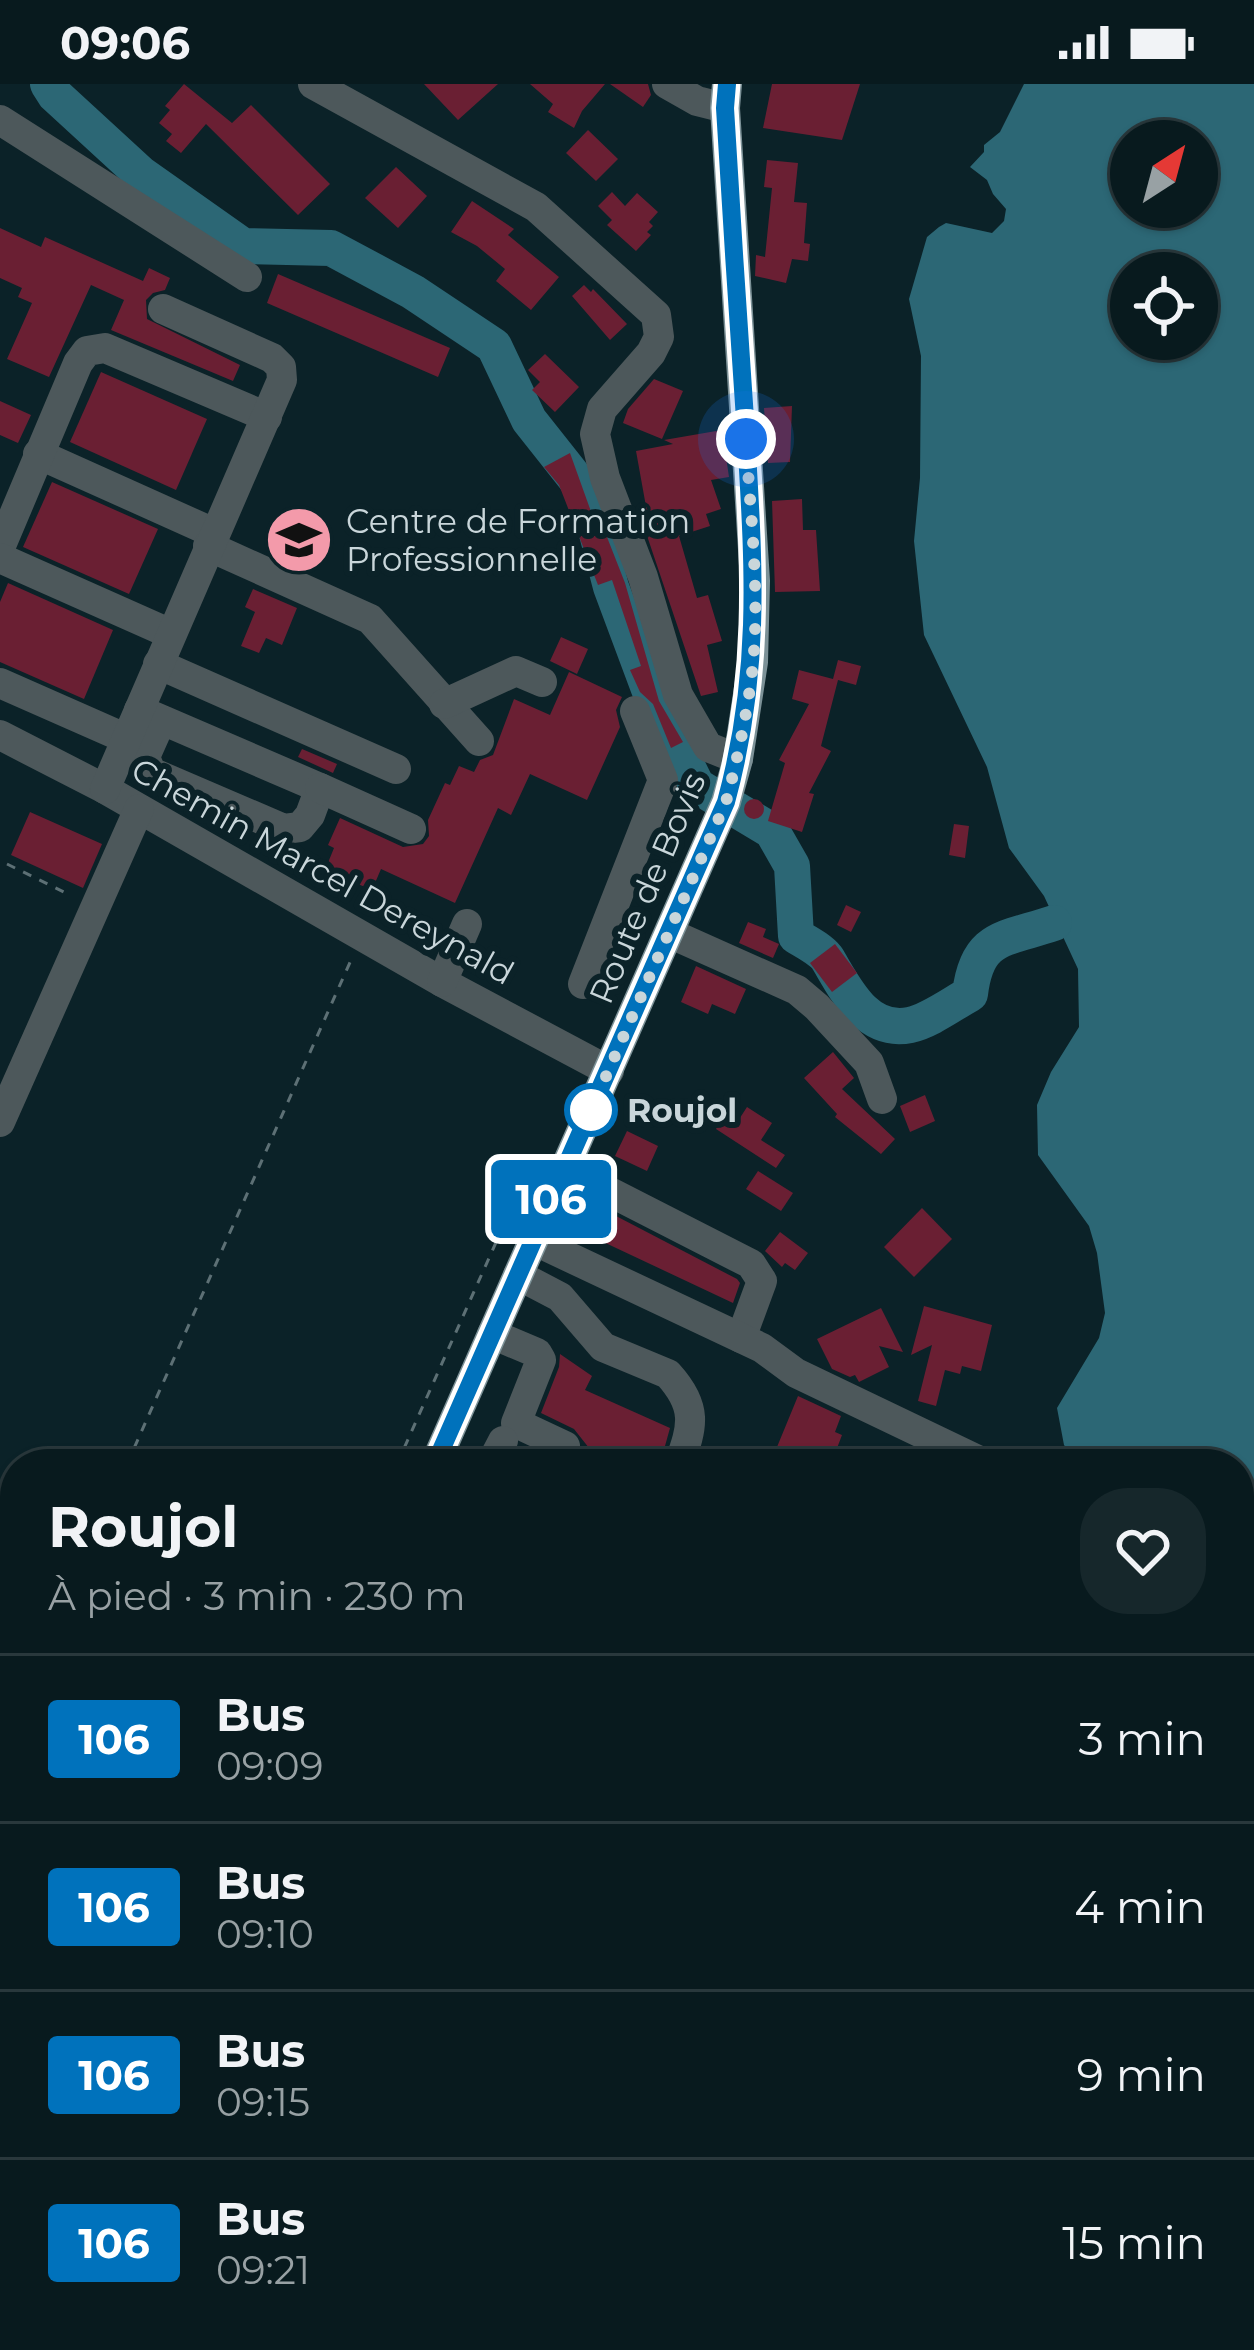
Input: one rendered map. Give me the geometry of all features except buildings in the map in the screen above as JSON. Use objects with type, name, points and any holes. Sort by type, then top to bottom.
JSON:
[{"type":"main road","name":"Route de Bovis","points":[[442,1449],[726,802],[738,759],[753,662],[755,581],[726,96]]},
{"type":"street","points":[[313,84],[536,207],[656,315],[659,337],[651,353],[602,409],[595,434],[604,478],[643,577],[677,695],[707,747],[738,759]]},
{"type":"street","points":[[667,84],[697,101],[726,96]]},
{"type":"street","points":[[0,120],[247,277]]},
{"type":"street","points":[[105,789],[142,723],[158,664],[282,380],[281,367],[272,358],[164,309]]},
{"type":"street","points":[[0,548],[78,363],[87,352],[105,348],[267,416]]},
{"type":"street","points":[[38,454],[370,619],[478,741]]},
{"type":"street","points":[[0,558],[171,634]]},
{"type":"street","points":[[158,664],[396,769]]},
{"type":"street","points":[[444,704],[516,671],[542,682]]},
{"type":"street","points":[[0,683],[142,723],[320,788],[411,829]]},
{"type":"street","points":[[583,985],[663,780],[635,711]]},
{"type":"street","points":[[142,723],[151,772],[284,829],[300,827],[320,788]]},
{"type":"street","name":"Chemin Marcel Dereynald","points":[[0,735],[609,1071]]},
{"type":"street","points":[[1,1115],[139,809]]},
{"type":"street","points":[[442,982],[466,924]]},
{"type":"street","points":[[669,933],[797,990],[818,1006],[869,1064],[882,1099]]},
{"type":"street","points":[[612,1193],[759,1272],[762,1281],[741,1338]]},
{"type":"street","points":[[533,1240],[741,1338],[796,1373],[955,1449]]},
{"type":"street","points":[[518,1275],[560,1297],[603,1347],[675,1381],[692,1423],[684,1449]]},
{"type":"street","points":[[492,1334],[537,1353],[541,1360],[516,1423],[565,1446]]},
{"type":"path","points":[[7,864],[95,907]]},
{"type":"path","points":[[134,1449],[352,958]]},
{"type":"path","points":[[405,1449],[531,1165]]},
{"type":"water","points":[[1024,84],[1254,84],[1254,1449],[1067,1449],[1064,1445],[1057,1408],[1099,1338],[1105,1313],[1089,1226],[1038,1155],[1037,1105],[1079,1027],[1078,969],[1044,896],[1009,848],[987,767],[924,635],[914,541],[920,478],[921,356],[909,299],[927,237],[939,227],[946,223],[992,233],[1004,221],[1006,209],[987,180],[970,167],[984,152],[984,145],[1000,132]]},
{"type":"waterway","points":[[48,84],[141,174],[243,246],[331,248],[413,292],[494,346],[529,420],[586,492],[611,587],[649,689],[697,786],[772,831],[792,866],[796,936],[824,955],[869,1016],[895,1026],[933,1016],[970,994],[986,950],[1007,937],[1054,923]]},
{"type":"bus line","name":"106","points":[[442,1449],[726,802],[738,759],[753,662],[755,581],[727,84]]},
{"type":"place","name":"Centre de Formation Professionnelle","points":[[299,540]]},
{"type":"place","name":"Roujol","points":[[591,1110]]},
{"type":"route","points":[[591,1110],[726,802],[738,759],[753,662],[755,581],[746,439]]}]
